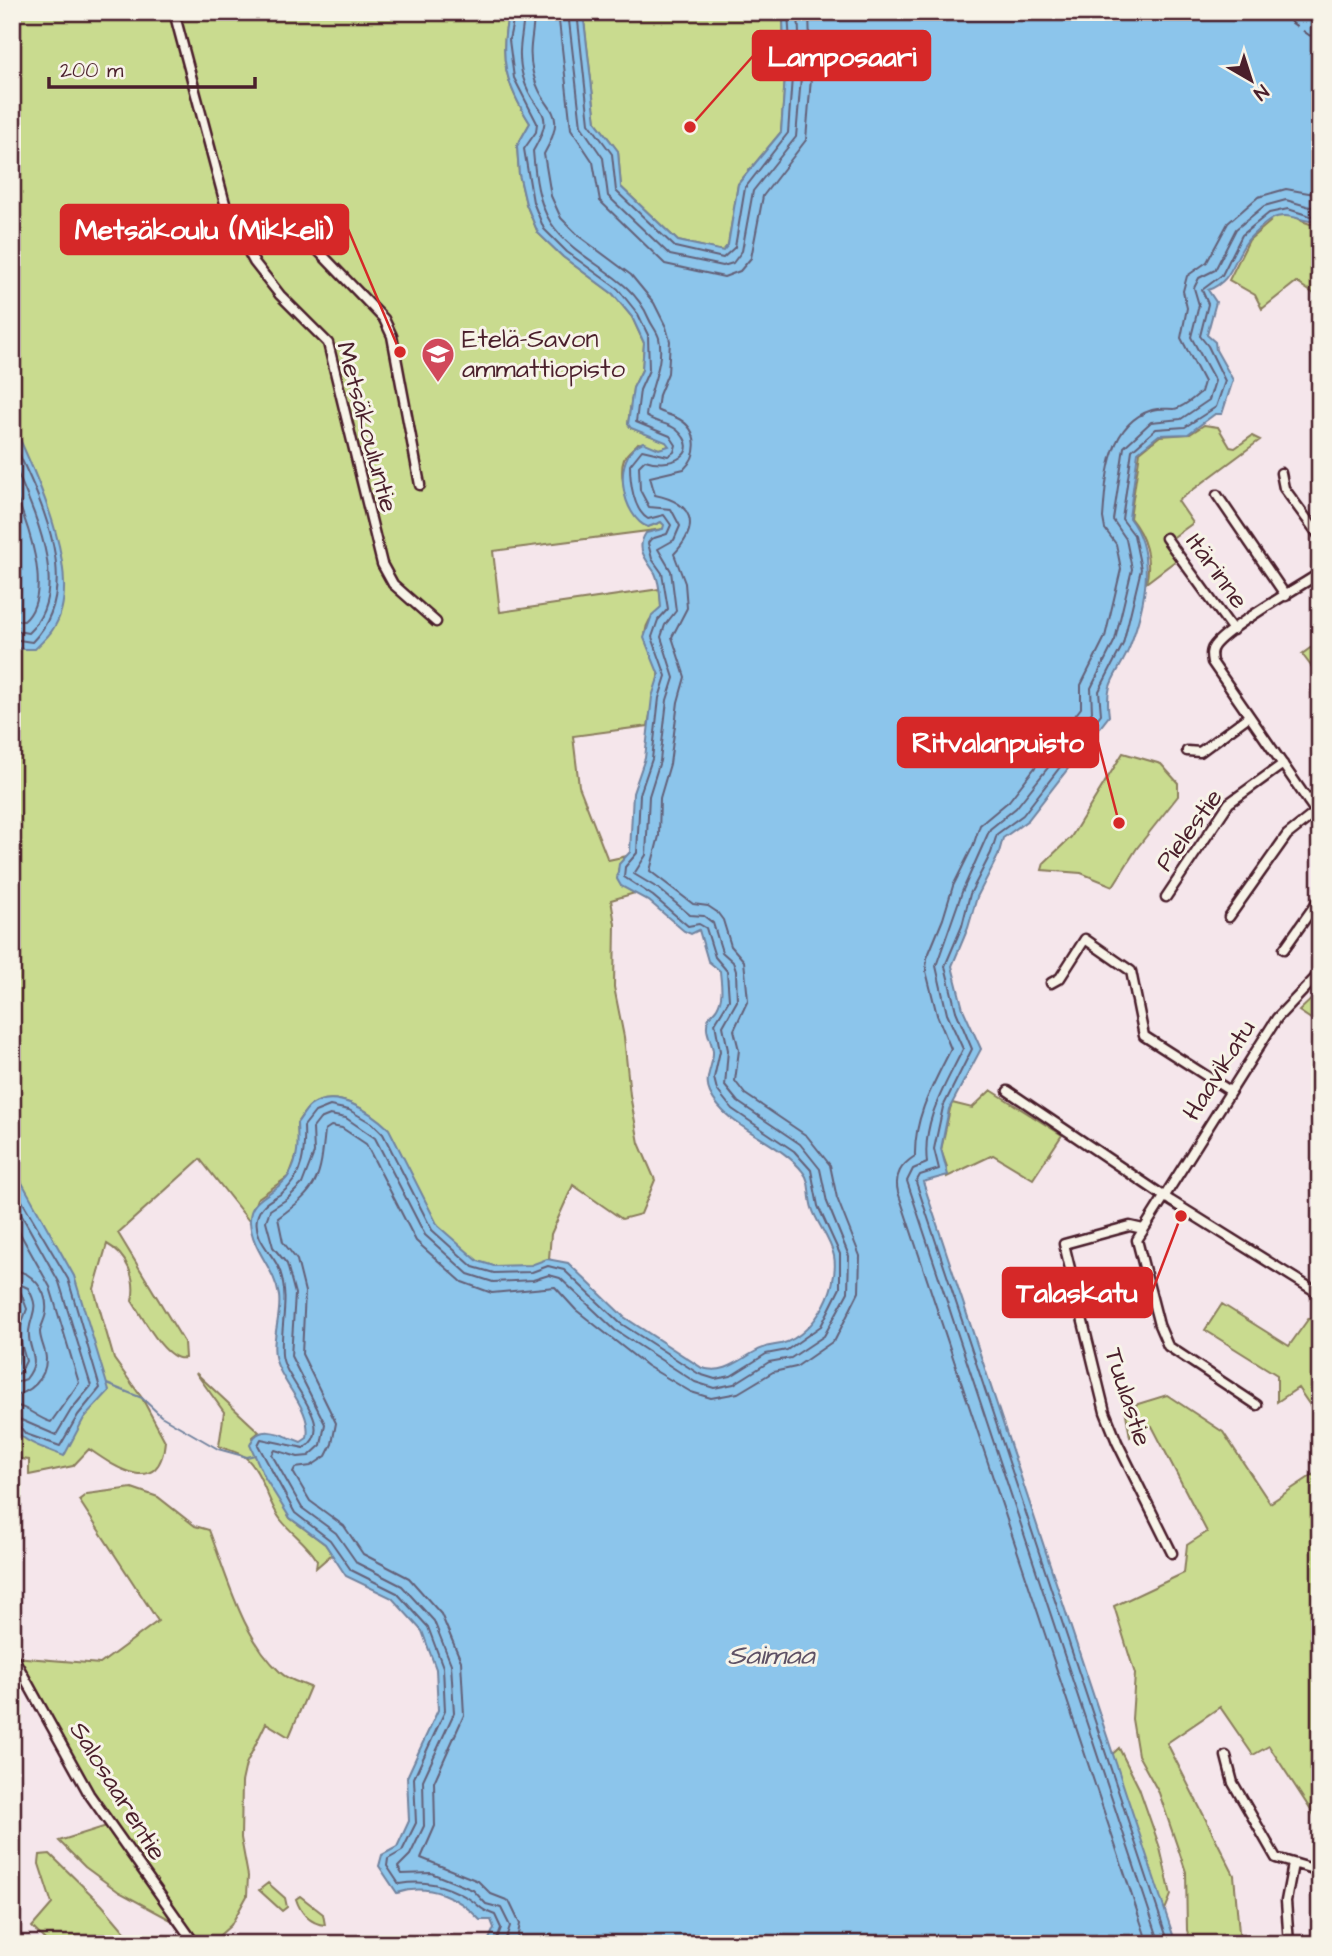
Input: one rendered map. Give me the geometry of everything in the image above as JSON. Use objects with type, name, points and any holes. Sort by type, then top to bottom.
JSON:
[{"type":"street","name":"Metsäkouluntie","points":[[174,12],[227,211],[267,278],[328,344],[382,564],[393,584],[436,622]]},
{"type":"street","name":"Metsäkouluntie","points":[[227,211],[240,212],[304,236],[384,319],[392,336],[420,485]]},
{"type":"street","points":[[1281,473],[1284,488],[1320,537]]},
{"type":"street","points":[[1217,495],[1286,596]]},
{"type":"street","name":"Itärinne","points":[[1166,538],[1233,630]]},
{"type":"street","points":[[1229,918],[1287,835],[1318,815],[1211,658],[1214,646],[1233,630],[1320,573]]},
{"type":"street","points":[[1187,751],[1200,751],[1249,716]]},
{"type":"street","name":"Pielestie","points":[[1166,897],[1229,803],[1283,764]]},
{"type":"street","points":[[1308,801],[1320,791]]},
{"type":"street","points":[[1284,949],[1320,898]]},
{"type":"street","points":[[1051,984],[1060,978],[1085,939],[1131,971],[1144,1036],[1230,1091]]},
{"type":"street","name":"Haavikatu","points":[[1143,1229],[1278,1018],[1320,973]]},
{"type":"street","points":[[1008,1091],[1164,1197],[1320,1294]]},
{"type":"street","name":"Tuulastie","points":[[1143,1229],[1130,1226],[1064,1244],[1105,1412],[1116,1442],[1172,1553]]},
{"type":"street","points":[[1143,1229],[1137,1240],[1159,1325],[1168,1346],[1257,1405]]},
{"type":"street","name":"Salosaarentie","points":[[12,1655],[89,1794],[195,1944]]},
{"type":"street","points":[[1226,1756],[1233,1783],[1276,1858],[1320,1871]]},
{"type":"street","points":[[1289,1944],[1286,1901],[1293,1864]]},
{"type":"green space","points":[[12,12],[509,12],[504,43],[506,70],[515,96],[530,123],[517,146],[519,174],[526,204],[538,233],[563,257],[613,294],[632,317],[644,343],[642,370],[633,388],[628,424],[631,428],[667,442],[669,446],[659,449],[638,443],[625,457],[622,467],[627,498],[636,516],[648,527],[661,522],[665,525],[663,529],[493,551],[500,612],[660,589],[661,608],[651,618],[645,636],[658,668],[648,726],[573,736],[579,786],[608,860],[627,856],[619,867],[618,877],[624,886],[635,893],[611,900],[615,924],[614,987],[624,1037],[630,1095],[639,1143],[655,1180],[641,1214],[622,1219],[573,1185],[551,1234],[549,1259],[569,1269],[571,1299],[582,1304],[576,1311],[553,1305],[546,1291],[532,1301],[519,1295],[516,1288],[509,1289],[498,1306],[499,1321],[495,1325],[496,1332],[493,1329],[488,1332],[486,1326],[475,1327],[473,1343],[463,1345],[461,1338],[456,1340],[455,1347],[444,1355],[433,1346],[422,1349],[408,1345],[405,1333],[383,1317],[375,1300],[371,1277],[380,1254],[405,1218],[423,1208],[435,1221],[389,1130],[382,1123],[363,1109],[342,1100],[320,1101],[310,1106],[297,1123],[299,1149],[289,1176],[257,1199],[249,1221],[200,1159],[118,1233],[184,1342],[185,1358],[178,1358],[170,1353],[148,1327],[132,1301],[133,1284],[129,1268],[120,1254],[107,1244],[94,1289],[114,1359],[142,1398],[165,1441],[155,1469],[146,1474],[124,1470],[89,1449],[73,1466],[29,1475],[29,1460],[12,1458]]},
{"type":"green space","points":[[583,12],[780,12],[783,18],[785,77],[781,132],[738,184],[728,245],[723,251],[678,241],[621,187],[618,151],[596,122]]},
{"type":"green space","points":[[1186,127],[1302,221],[1310,224],[1320,222],[1320,298],[1296,282],[1262,309],[1255,295],[1229,280],[1249,240],[1270,222]]},
{"type":"green space","points":[[1204,425],[1218,427],[1230,447],[1235,448],[1252,436],[1260,440],[1178,501],[1193,523],[1171,539],[1183,555],[1146,583],[1148,557],[1140,533],[1130,518],[1140,452],[1160,436],[1190,434]]},
{"type":"green space","points":[[1320,641],[1320,678],[1302,654]]},
{"type":"green space","points":[[1123,753],[1161,764],[1178,783],[1178,796],[1137,848],[1113,886],[1081,873],[1042,870],[1044,863],[1071,837]]},
{"type":"green space","points":[[1320,991],[1320,1025],[1299,1011]]},
{"type":"green space","points":[[991,1090],[1062,1135],[1033,1179],[993,1155],[947,1177],[947,1167],[941,1150],[952,1103],[972,1108]]},
{"type":"green space","points":[[1222,1304],[1289,1346],[1309,1318],[1320,1325],[1320,1420],[1298,1388],[1277,1402],[1277,1375],[1205,1330]]},
{"type":"green space","points":[[196,1373],[259,1432],[253,1437],[290,1518],[325,1544],[332,1554],[316,1568],[317,1560],[281,1520],[251,1463],[242,1455],[219,1446],[224,1412]]},
{"type":"green space","points":[[1167,1395],[1223,1432],[1270,1503],[1320,1470],[1320,1819],[1316,1818],[1269,1746],[1253,1755],[1220,1707],[1167,1743],[1234,1875],[1240,1944],[1191,1944],[1187,1930],[1186,1872],[1159,1793],[1138,1755],[1132,1719],[1135,1674],[1114,1606],[1184,1573],[1187,1545],[1207,1532],[1152,1426],[1130,1437],[1125,1408]]},
{"type":"green space","points":[[132,1488],[158,1497],[195,1526],[209,1530],[238,1606],[256,1642],[267,1659],[284,1675],[310,1687],[289,1737],[266,1723],[246,1764],[242,1782],[241,1838],[248,1876],[247,1896],[231,1925],[210,1944],[189,1944],[171,1920],[119,1892],[85,1867],[59,1841],[110,1825],[13,1657],[100,1664],[158,1621],[79,1500],[87,1494]]},
{"type":"green space","points":[[1119,1748],[1139,1788],[1160,1848],[1171,1895],[1163,1915],[1107,1759]]},
{"type":"green space","points":[[50,1854],[102,1905],[131,1939],[124,1944],[49,1944],[32,1927],[52,1904],[39,1864],[40,1855]]},
{"type":"green space","points":[[268,1883],[285,1898],[287,1907],[282,1911],[259,1890]]},
{"type":"green space","points":[[300,1896],[323,1914],[325,1925],[310,1920],[303,1913],[296,1899]]},
{"type":"water","name":"Saimaa","points":[[509,12],[583,12],[596,122],[618,151],[621,187],[678,241],[723,251],[728,245],[738,184],[781,132],[785,77],[783,18],[780,12],[1320,12],[1320,221],[1290,216],[1272,219],[1247,241],[1223,281],[1208,290],[1216,302],[1207,335],[1215,342],[1216,350],[1233,380],[1222,414],[1215,414],[1188,434],[1159,435],[1138,452],[1129,518],[1138,532],[1146,564],[1140,614],[1130,646],[1110,686],[1109,716],[1028,820],[1003,838],[998,856],[977,897],[952,966],[963,1009],[981,1049],[949,1109],[941,1149],[948,1175],[923,1182],[1176,1944],[487,1944],[494,1928],[491,1920],[480,1920],[453,1898],[432,1891],[409,1890],[397,1893],[379,1866],[382,1855],[397,1847],[409,1821],[407,1777],[438,1710],[436,1669],[422,1631],[392,1598],[346,1576],[325,1544],[290,1518],[265,1478],[250,1445],[254,1438],[265,1432],[301,1442],[307,1438],[305,1417],[276,1361],[274,1345],[279,1296],[273,1277],[255,1242],[250,1222],[254,1206],[284,1181],[295,1163],[297,1123],[305,1112],[310,1106],[330,1099],[341,1100],[363,1109],[389,1129],[438,1226],[478,1261],[494,1266],[531,1265],[547,1259],[568,1263],[624,1317],[702,1368],[723,1369],[756,1351],[788,1341],[800,1334],[820,1312],[832,1284],[835,1269],[832,1249],[814,1214],[803,1172],[781,1151],[728,1116],[710,1093],[708,1077],[713,1051],[707,1024],[719,1003],[721,985],[720,971],[708,961],[699,930],[691,934],[684,931],[649,901],[621,886],[617,879],[619,864],[630,852],[633,793],[645,758],[652,697],[659,675],[644,638],[652,615],[661,607],[660,590],[655,573],[643,554],[642,544],[646,533],[663,529],[664,525],[661,522],[648,527],[639,522],[626,500],[623,473],[632,449],[643,442],[659,449],[669,446],[666,442],[631,428],[628,424],[633,388],[642,370],[644,343],[632,317],[613,294],[563,257],[538,233],[526,204],[519,174],[517,146],[530,123],[515,96],[506,70],[504,43]]},
{"type":"water","points":[[12,422],[54,525],[64,582],[62,608],[53,629],[35,649],[20,649],[12,645]]},
{"type":"water","points":[[12,1176],[20,1179],[74,1276],[109,1391],[84,1418],[64,1456],[24,1438],[12,1422],[10,1396],[12,1377],[19,1360],[16,1329],[20,1308],[12,1290]]},
{"type":"waterway","points":[[107,1384],[142,1398],[161,1416],[218,1449],[247,1457],[255,1455]]},
{"type":"ferry route","points":[[1277,12],[1320,43]]},
{"type":"place","name":"Lamposaari","points":[[690,127]]},
{"type":"place","name":"Metsäkoulu (Mikkeli)","points":[[400,352]]},
{"type":"place","name":"Etelä-Savon ammattiopisto","points":[[438,384]]},
{"type":"place","name":"Ritvalanpuisto","points":[[1119,823]]},
{"type":"place","name":"Talaskatu","points":[[1181,1216]]}]
